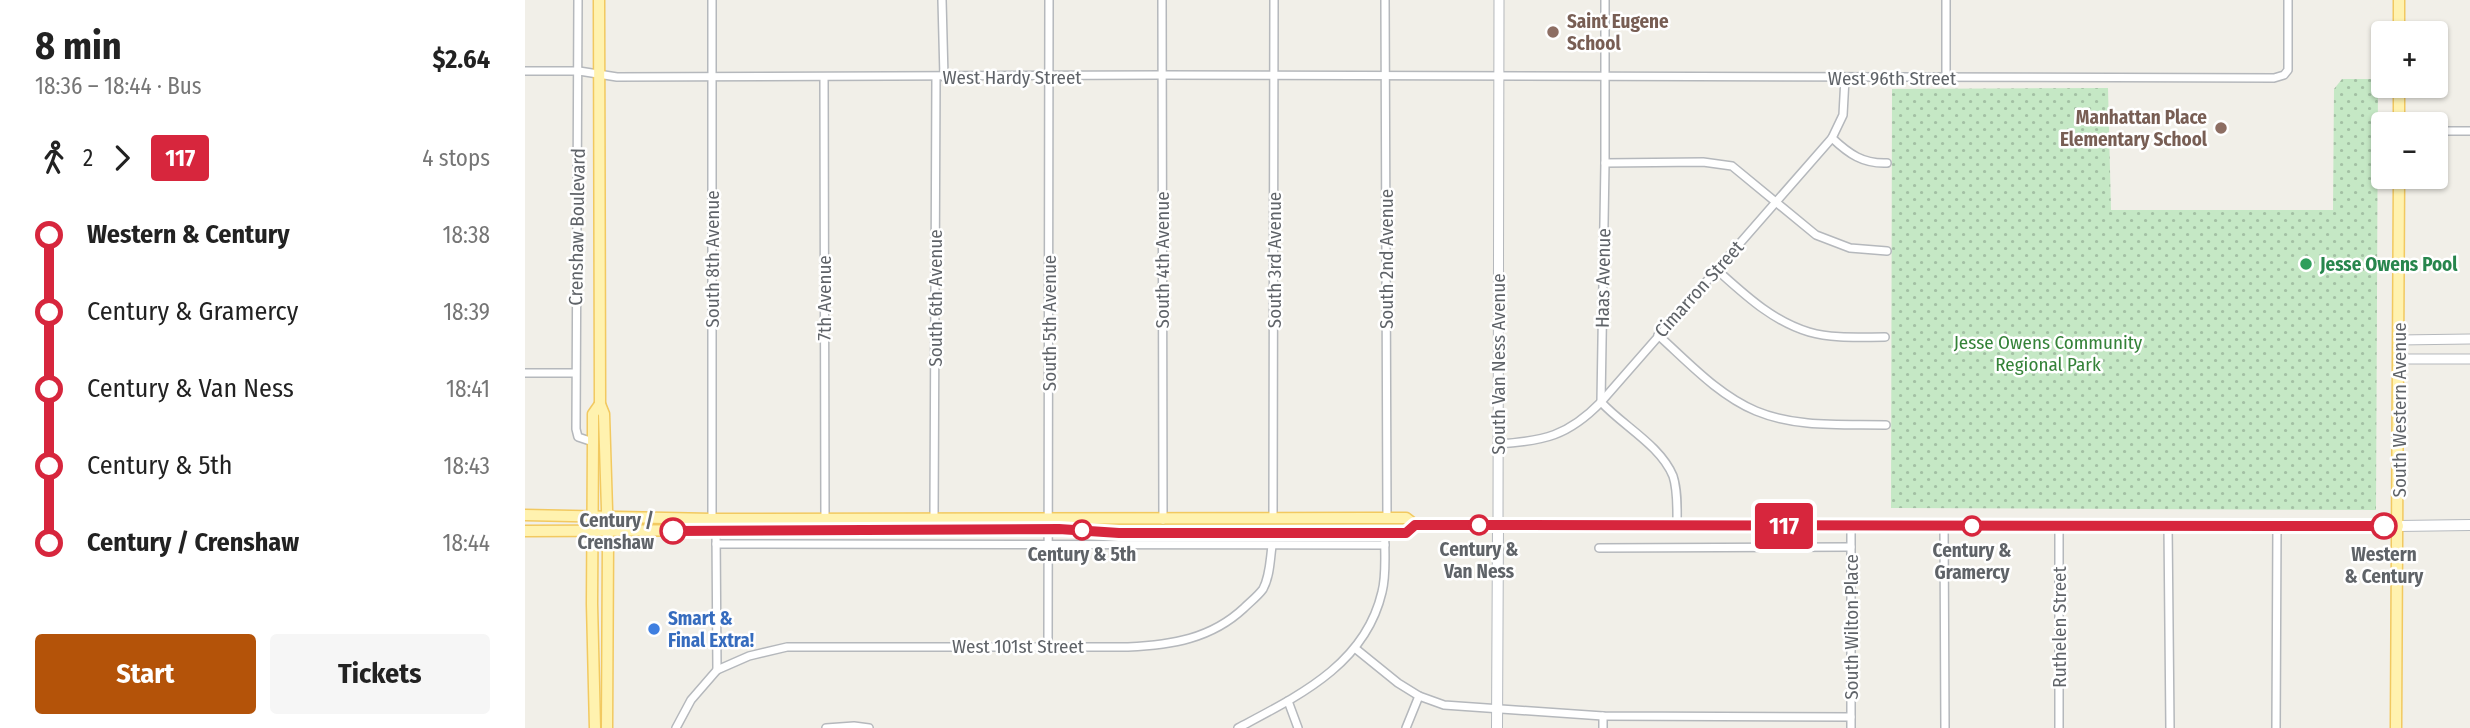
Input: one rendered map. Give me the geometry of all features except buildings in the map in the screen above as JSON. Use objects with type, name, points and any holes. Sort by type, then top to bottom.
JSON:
[{"type":"main road","name":"Crenshaw Boulevard","points":[[599,0],[600,404],[604,414],[607,516],[607,728]]},
{"type":"main road","points":[[2399,0],[2399,21]]},
{"type":"main road","name":"South Western Avenue","points":[[2396,728],[2399,189]]},
{"type":"main road","name":"Crenshaw Boulevard","points":[[594,728],[593,414],[600,404]]},
{"type":"main road","points":[[525,515],[712,519],[934,518],[1049,524],[1119,533],[1406,533],[1415,525]]},
{"type":"main road","points":[[525,531],[716,531],[1163,520],[1387,518],[1406,518],[1415,525],[2470,526]]},
{"type":"main road","name":"South Van Ness Avenue","points":[[1497,728],[1498,525]]},
{"type":"street","name":"Crenshaw Boulevard","points":[[578,0],[574,373],[578,437],[593,442]]},
{"type":"street","name":"South 8th Avenue","points":[[712,0],[712,519]]},
{"type":"street","name":"South 6th Avenue","points":[[934,518],[942,0]]},
{"type":"street","name":"South 5th Avenue","points":[[1048,647],[1049,0]]},
{"type":"street","name":"South 4th Avenue","points":[[1162,0],[1163,520]]},
{"type":"street","name":"South 3rd Avenue","points":[[1273,519],[1274,0]]},
{"type":"street","name":"South 2nd Avenue","points":[[1385,0],[1387,518]]},
{"type":"street","name":"South Van Ness Avenue","points":[[1498,525],[1499,0]]},
{"type":"street","name":"Haas Avenue","points":[[1601,402],[1605,0]]},
{"type":"street","points":[[1946,0],[1946,78]]},
{"type":"street","name":"West 96th Street","points":[[1499,76],[2274,78],[2284,75],[2288,68],[2288,0]]},
{"type":"street","name":"West Hardy Street","points":[[525,71],[579,71],[617,77],[1499,76]]},
{"type":"street","name":"7th Avenue","points":[[824,77],[825,518]]},
{"type":"street","name":"Cimarron Street","points":[[1498,444],[1539,440],[1557,435],[1586,417],[1601,402],[1832,138],[1843,115],[1845,78]]},
{"type":"street","points":[[2448,131],[2470,131]]},
{"type":"street","points":[[1832,138],[1857,158],[1887,163]]},
{"type":"street","points":[[1605,163],[1720,163],[1732,166],[1800,224],[1832,242],[1850,248],[1887,251]]},
{"type":"street","points":[[1716,269],[1753,302],[1791,325],[1829,336],[1885,337]]},
{"type":"street","points":[[1658,335],[1719,389],[1757,411],[1798,422],[1886,425]]},
{"type":"street","points":[[2399,340],[2470,339]]},
{"type":"street","points":[[2399,359],[2470,359]]},
{"type":"street","points":[[525,373],[574,373]]},
{"type":"street","points":[[1601,402],[1656,452],[1669,470],[1674,480],[1677,526]]},
{"type":"street","points":[[2168,525],[2170,728]]},
{"type":"street","points":[[2276,728],[2277,525]]},
{"type":"street","name":"South Wilton Place","points":[[1851,526],[1851,728]]},
{"type":"street","points":[[1944,526],[1944,728]]},
{"type":"street","name":"Ruthelen Street","points":[[2059,526],[2059,728]]},
{"type":"street","points":[[676,728],[691,700],[717,670],[716,531]]},
{"type":"street","points":[[1238,728],[1288,701],[1326,676],[1356,649],[1373,621],[1383,590],[1385,533]]},
{"type":"street","points":[[716,544],[1385,545]]},
{"type":"street","name":"West 101st Street","points":[[717,670],[749,656],[787,647],[1154,646],[1177,643],[1200,636],[1238,614],[1262,589],[1267,578],[1272,546]]},
{"type":"street","points":[[1599,548],[1851,547]]},
{"type":"street","points":[[1356,649],[1398,683],[1419,696],[1444,705],[1603,716],[1851,717]]},
{"type":"street","points":[[1406,728],[1419,696]]},
{"type":"street","points":[[1288,701],[1299,728]]},
{"type":"street","points":[[1603,716],[1603,728]]},
{"type":"street","points":[[826,728],[869,728]]},
{"type":"green space","name":"Jesse Owens Community Regional Park","points":[[2342,79],[2371,79],[2371,98],[2378,98],[2378,112],[2371,112],[2371,189],[2377,189],[2376,510],[1891,508],[1892,89],[2108,88],[2111,210],[2333,210],[2334,89]]},
{"type":"bus line","name":"117","points":[[673,531],[1059,529],[1119,533],[1406,533],[1415,525],[2384,526]]},
{"type":"place","name":"Saint Eugene School","points":[[1553,32]]},
{"type":"place","name":"Manhattan Place Elementary School","points":[[2221,128]]},
{"type":"place","name":"Jesse Owens Pool","points":[[2306,264]]},
{"type":"place","name":"Century & Van Ness","points":[[1479,525]]},
{"type":"place","name":"Century & Gramercy","points":[[1972,526]]},
{"type":"place","name":"Western & Century","points":[[2384,526]]},
{"type":"place","name":"Century & 5th","points":[[1082,530]]},
{"type":"place","name":"Century / Crenshaw","points":[[673,531]]},
{"type":"place","name":"Smart & Final Extra!","points":[[654,629]]}]
